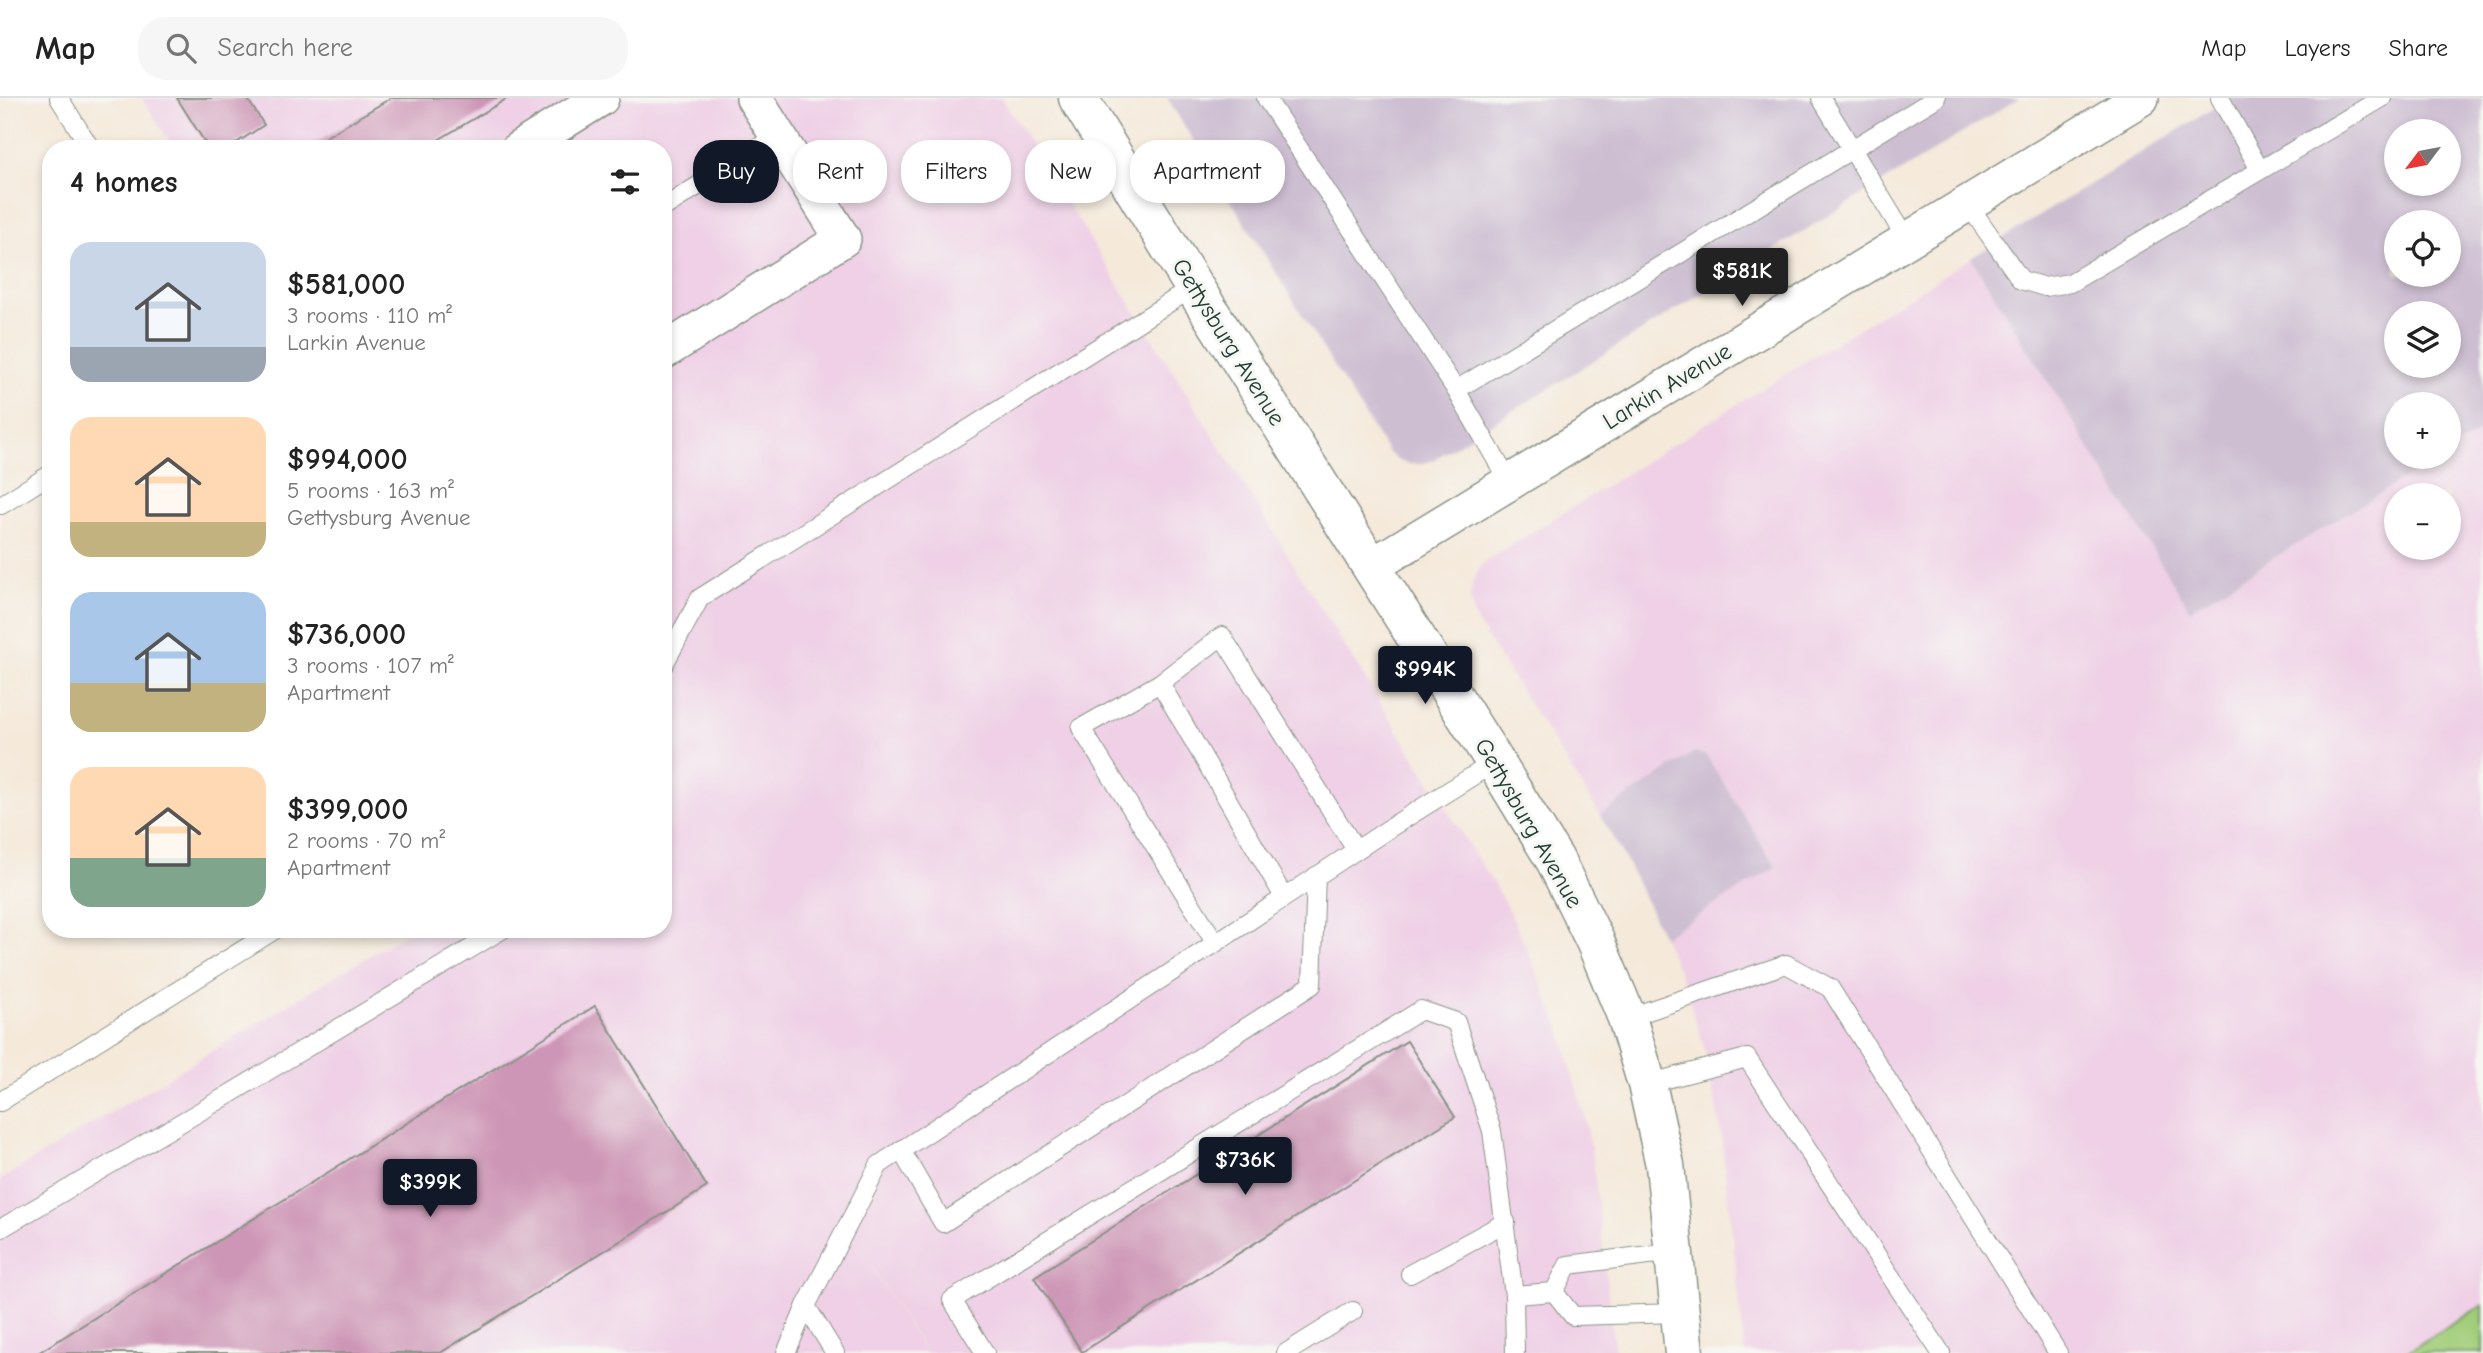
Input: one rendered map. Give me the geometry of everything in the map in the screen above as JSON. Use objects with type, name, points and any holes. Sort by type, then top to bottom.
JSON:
[{"type":"street","points":[[533,140],[601,98]]},
{"type":"street","points":[[672,346],[843,239],[754,98]]},
{"type":"street","name":"Gettysburg Avenue","points":[[1079,98],[1194,287],[1555,860],[1595,941],[1627,1018],[1647,1084],[1665,1165],[1684,1353]]},
{"type":"street","name":"Larkin Avenue","points":[[1372,566],[2141,98]]},
{"type":"lane","points":[[59,98],[85,140]]},
{"type":"lane","points":[[1266,98],[1455,390],[1509,482]]},
{"type":"lane","points":[[1821,98],[1907,240]]},
{"type":"lane","points":[[1455,390],[1936,98]]},
{"type":"lane","points":[[2220,98],[2260,170]]},
{"type":"lane","points":[[1967,203],[2021,280],[2045,287],[2070,283],[2382,98]]},
{"type":"lane","points":[[672,202],[778,135]]},
{"type":"lane","points":[[672,649],[700,598],[1194,287]]},
{"type":"lane","points":[[1,505],[42,480]]},
{"type":"lane","points":[[1215,942],[1082,729],[1160,682],[1222,636],[1356,850]]},
{"type":"lane","points":[[1160,682],[1283,897]]},
{"type":"lane","points":[[786,1353],[806,1306],[879,1165],[1283,897],[1495,762]]},
{"type":"lane","points":[[901,1150],[943,1223],[1312,985],[1316,876]]},
{"type":"lane","points":[[0,1102],[262,938]]},
{"type":"lane","points":[[0,1229],[228,1096],[488,938]]},
{"type":"lane","points":[[1627,1018],[1786,964],[1830,988],[2058,1353]]},
{"type":"lane","points":[[985,1353],[952,1300],[1421,1010],[1456,1022],[1492,1130],[1514,1295],[1515,1353]]},
{"type":"lane","points":[[1647,1084],[1747,1058],[1941,1353]]},
{"type":"lane","points":[[1410,1274],[1506,1222]]},
{"type":"lane","points":[[1554,1292],[1569,1265],[1673,1252]]},
{"type":"lane","points":[[1514,1295],[1554,1292]]},
{"type":"lane","points":[[1554,1292],[1573,1316],[1679,1313]]},
{"type":"lane","points":[[806,1306],[835,1353]]},
{"type":"lane","points":[[1286,1353],[1353,1311]]},
{"type":"shaded area","points":[[142,98],[1002,98],[1028,140],[1025,140],[1025,203],[1068,203],[1496,888],[1517,926],[1560,1028],[1586,1122],[1615,1353],[926,1353],[750,1074],[925,1353],[0,1353],[0,1180],[398,938],[672,938],[672,140],[168,140]]},
{"type":"shaded area","points":[[1167,98],[2019,98],[1433,460],[1421,464],[1408,464],[1397,460],[1387,451],[1232,203],[1285,203],[1285,140],[1193,140]]},
{"type":"shaded area","points":[[2230,98],[2483,98],[2483,430],[2461,443],[2461,392],[2384,392],[2384,469],[2419,469],[2397,483],[2384,483],[2384,491],[2190,610],[1971,258]]},
{"type":"shaded area","points":[[1971,258],[2191,610],[2384,491],[2384,560],[2461,560],[2461,483],[2397,483],[2420,469],[2461,469],[2461,443],[2483,430],[2483,1305],[2405,1353],[1745,1353],[1721,1133],[1706,1053],[1682,979],[1663,937],[1776,866],[1706,755],[1694,752],[1600,815],[1474,617],[1470,597],[1473,581],[1482,564]]},
{"type":"shaded area","points":[[1694,752],[1706,755],[1776,867],[1663,937],[1628,864],[1600,815]]},
{"type":"green space","points":[[2483,1305],[2483,1353],[2405,1353]]},
{"type":"building","points":[[177,98],[247,98],[264,125],[241,140],[203,140]]},
{"type":"building","points":[[391,98],[508,98],[438,140],[321,140]]},
{"type":"building","points":[[595,1006],[707,1187],[440,1353],[38,1353]]},
{"type":"building","points":[[1407,1041],[1455,1117],[1082,1352],[1034,1277]]}]
